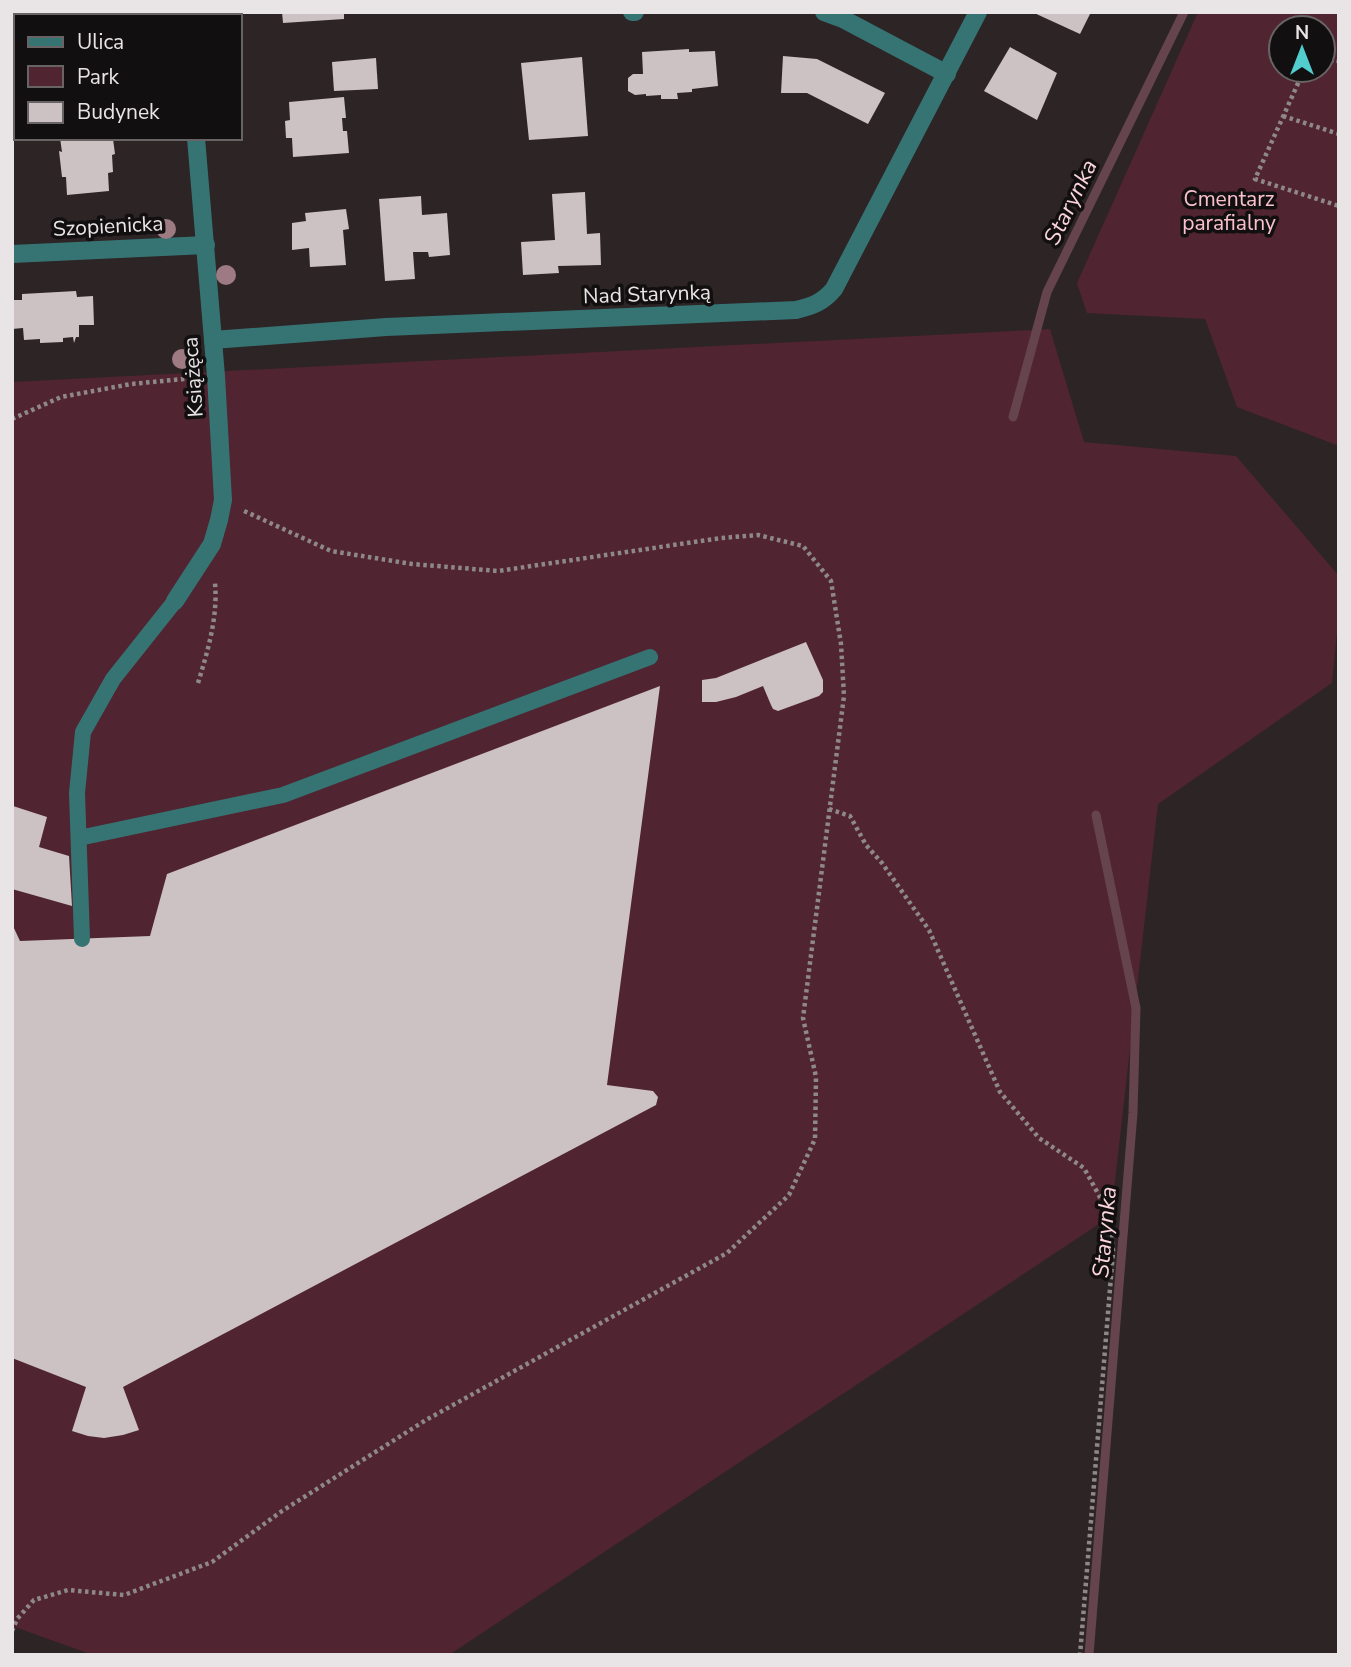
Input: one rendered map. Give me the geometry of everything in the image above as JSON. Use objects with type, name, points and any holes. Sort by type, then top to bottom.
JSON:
[{"type":"street","points":[[824,12],[843,19],[947,74]]},
{"type":"street","name":"Nad Starynką","points":[[213,340],[386,327],[796,310],[817,304],[834,289],[978,12]]},
{"type":"street","name":"Książęca","points":[[174,601],[212,544],[223,500],[197,140]]},
{"type":"street","name":"Szopienicka","points":[[12,254],[206,245]]},
{"type":"lane","points":[[82,939],[77,793],[83,732],[113,679],[174,601]]},
{"type":"lane","points":[[79,838],[283,796],[650,657]]},
{"type":"path","points":[[1298,84],[1255,180],[1339,206]]},
{"type":"path","points":[[1283,116],[1339,134]]},
{"type":"path","points":[[12,419],[61,397],[131,384],[216,376]]},
{"type":"path","points":[[12,1631],[15,1618],[34,1600],[68,1590],[124,1595],[212,1562],[282,1511],[426,1420],[727,1253],[789,1195],[815,1139],[816,1077],[803,1018],[844,696],[841,644],[831,581],[803,545],[758,535],[721,538],[498,571],[412,564],[331,551],[223,500]]},
{"type":"path","points":[[198,683],[209,646],[217,602],[212,544]]},
{"type":"path","points":[[829,809],[850,816],[866,845],[882,863],[929,930],[1000,1093],[1039,1138],[1084,1168],[1107,1210],[1112,1226],[1113,1252],[1080,1655]]},
{"type":"green space","name":"Cmentarz parafialny","points":[[1198,12],[1339,12],[1339,446],[1237,407],[1205,319],[1087,313],[1077,283]]},
{"type":"green space","points":[[1050,329],[1084,442],[1236,456],[1339,576],[1339,613],[1332,683],[1158,804],[1111,1216],[449,1655],[93,1655],[12,1626],[12,382]]},
{"type":"building","points":[[50,12],[101,12],[101,14]]},
{"type":"building","points":[[282,12],[344,12],[344,19],[283,23]]},
{"type":"building","points":[[1032,12],[1091,12],[1080,34]]},
{"type":"building","points":[[1010,47],[1057,73],[1037,120],[984,91]]},
{"type":"building","points":[[689,49],[689,52],[715,51],[718,86],[677,93],[678,99],[661,99],[661,95],[635,95],[628,91],[628,78],[633,74],[643,74],[642,52]]},
{"type":"building","points":[[783,56],[817,59],[885,93],[868,124],[807,93],[781,93]]},
{"type":"building","points":[[582,57],[588,136],[529,140],[521,63]]},
{"type":"building","points":[[376,58],[378,89],[334,91],[332,62]]},
{"type":"building","points":[[344,97],[346,118],[342,118],[343,131],[347,131],[349,153],[293,157],[292,138],[286,138],[285,121],[290,120],[289,102]]},
{"type":"building","points":[[60,140],[113,140],[115,154],[112,155],[113,172],[108,173],[109,191],[67,195],[66,177],[62,177],[59,151],[62,152]]},
{"type":"building","points":[[585,192],[587,234],[600,233],[601,265],[558,266],[559,273],[523,275],[521,242],[555,240],[552,194]]},
{"type":"building","points":[[421,196],[422,215],[447,213],[450,255],[429,257],[428,252],[413,252],[415,279],[385,281],[379,199]]},
{"type":"building","points":[[346,209],[349,229],[343,230],[346,265],[310,267],[309,248],[292,250],[292,223],[306,221],[305,213]]},
{"type":"building","points":[[76,291],[77,297],[93,296],[94,325],[79,325],[79,337],[76,337],[74,343],[73,337],[63,338],[63,342],[40,343],[40,339],[24,340],[23,328],[12,329],[12,300],[22,300],[22,294]]},
{"type":"building","points":[[806,642],[823,680],[823,692],[819,696],[778,711],[773,709],[763,686],[736,697],[702,702],[702,680],[716,678]]},
{"type":"building","points":[[660,686],[607,1085],[653,1091],[658,1097],[656,1105],[123,1387],[139,1430],[104,1438],[72,1431],[86,1387],[12,1358],[12,924],[20,941],[150,936],[167,874]]},
{"type":"building","points":[[13,806],[47,817],[39,847],[69,856],[72,906],[12,889]]},
{"type":"waterway","name":"Starynka","points":[[1013,417],[1047,292],[1184,12]]},
{"type":"waterway","name":"Starynka","points":[[1089,1655],[1133,1113],[1136,1008],[1096,815]]}]
